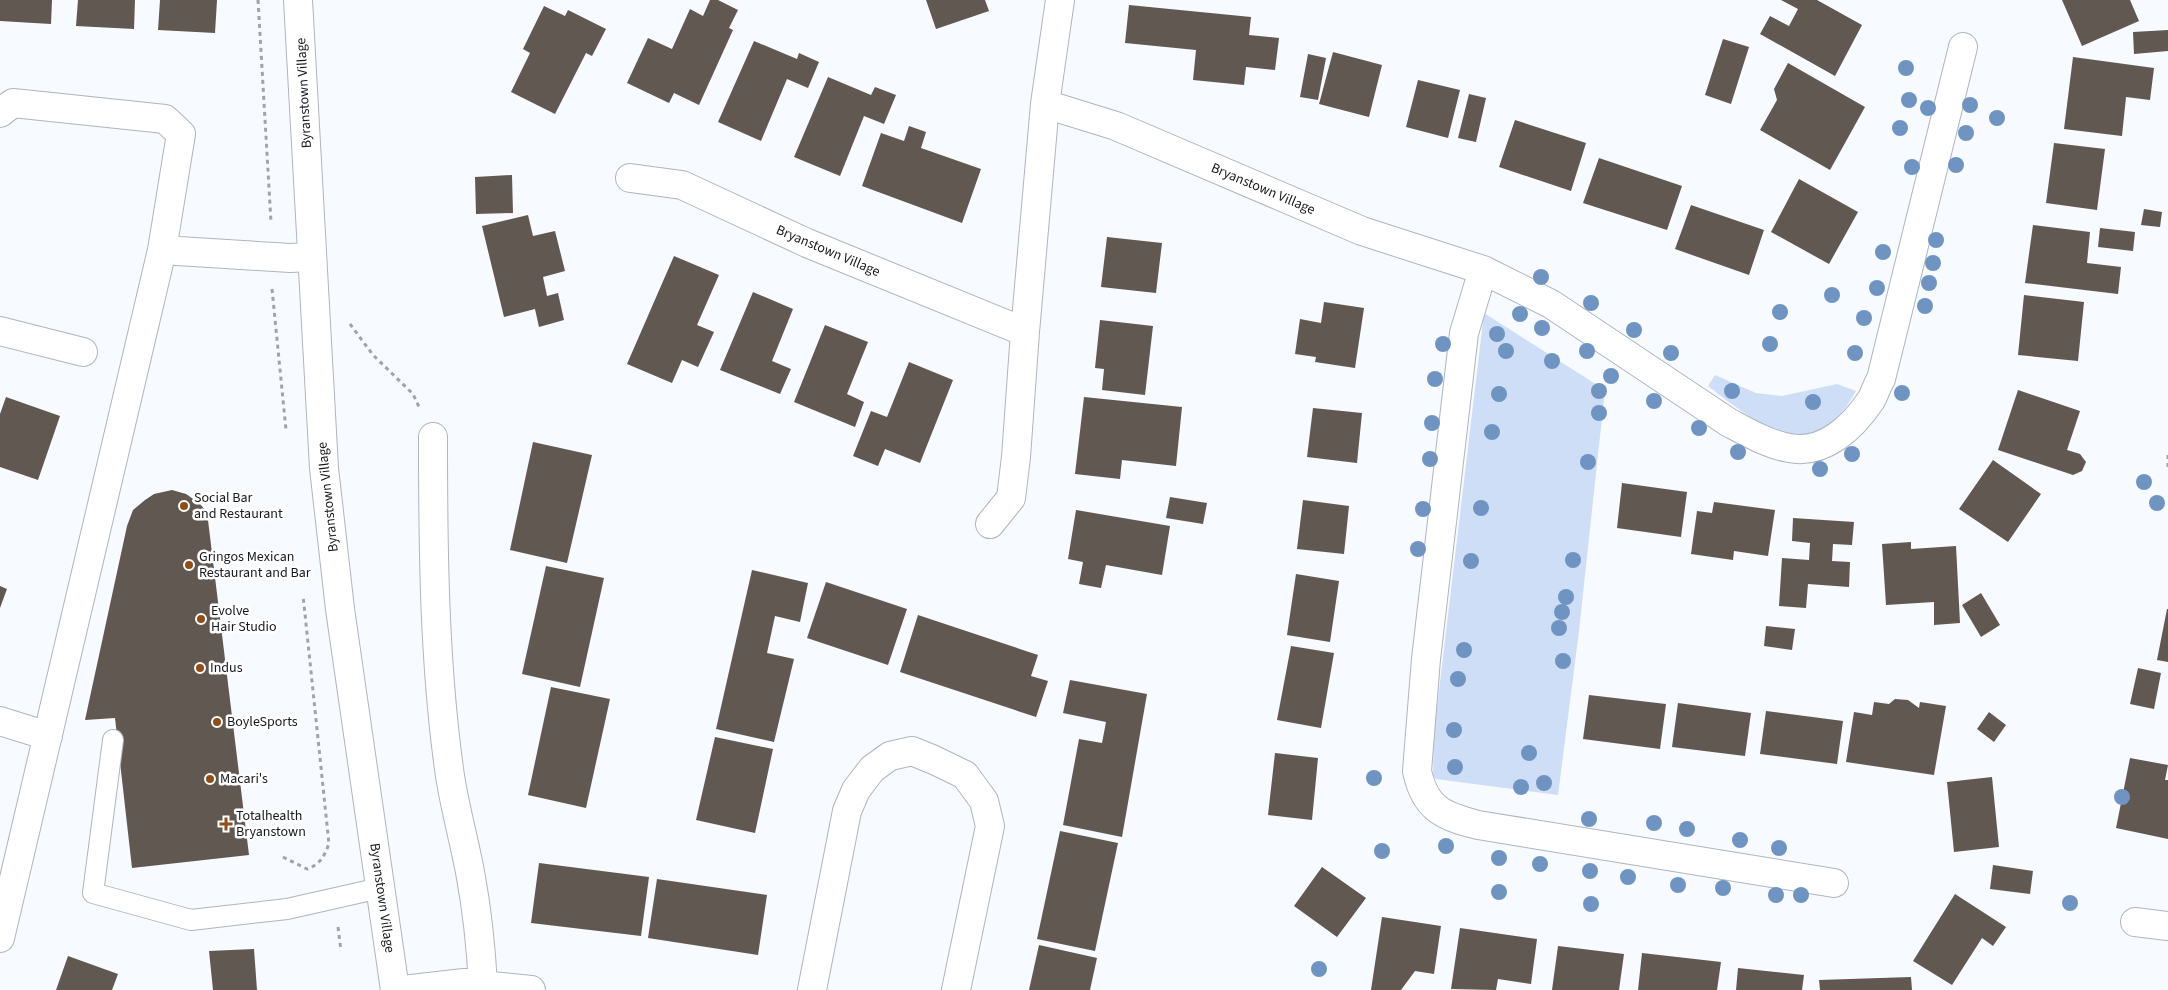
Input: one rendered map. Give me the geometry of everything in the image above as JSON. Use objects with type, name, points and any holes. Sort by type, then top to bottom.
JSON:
[{"type":"street","name":"Byranstown Village","points":[[298,0],[324,468],[340,609],[395,990]]},
{"type":"street","points":[[990,524],[1011,498],[1045,104],[1060,0]]},
{"type":"street","name":"Bryanstown Village","points":[[1045,104],[1116,126],[1362,231],[1483,270],[1551,304],[1728,422],[1757,437],[1788,448],[1808,449],[1827,443],[1844,431],[1872,399],[1881,378],[1963,47]]},
{"type":"street","points":[[0,113],[13,103],[165,118],[181,134],[162,250],[0,938]]},
{"type":"street","name":"Bryanstown Village","points":[[630,178],[682,185],[807,243],[1025,332]]},
{"type":"street","points":[[162,250],[290,258],[311,257]]},
{"type":"street","points":[[1483,270],[1464,333],[1426,659],[1417,771],[1420,785],[1427,798],[1450,818],[1478,825],[1834,883]]},
{"type":"street","points":[[0,331],[84,352]]},
{"type":"street","points":[[433,437],[434,562],[439,660],[450,777],[471,874],[481,945],[483,985]]},
{"type":"street","points":[[0,721],[48,736]]},
{"type":"street","points":[[812,990],[848,811],[856,790],[878,764],[890,756],[912,751],[964,775],[984,802],[990,826],[956,990]]},
{"type":"street","points":[[2135,922],[2168,926]]},
{"type":"street","points":[[403,990],[464,983],[531,990]]},
{"type":"lane","points":[[114,740],[93,893],[191,920],[287,909],[380,888]]},
{"type":"path","points":[[258,0],[271,222]]},
{"type":"path","points":[[272,280],[287,437]]},
{"type":"path","points":[[315,319],[344,317],[373,355],[413,394],[433,437]]},
{"type":"path","points":[[2168,455],[2168,470]]},
{"type":"path","points":[[283,857],[307,869],[316,866],[323,858],[328,844],[302,594]]},
{"type":"shaded area","points":[[1484,313],[1605,390],[1579,631],[1558,795],[1436,779],[1433,776],[1434,733]]},
{"type":"shaded area","points":[[1715,375],[1756,393],[1782,396],[1837,384],[1856,391],[1839,415],[1822,429],[1804,435],[1785,433],[1766,426],[1747,415],[1708,386]]},
{"type":"building","points":[[0,0],[52,0],[51,24],[0,21]]},
{"type":"building","points":[[78,0],[135,0],[134,29],[76,26]]},
{"type":"building","points":[[160,0],[217,0],[215,33],[158,30]]},
{"type":"building","points":[[710,0],[718,0],[738,10],[729,28],[733,30],[699,105],[674,93],[669,103],[627,83],[648,38],[672,49],[690,9],[703,16]]},
{"type":"building","points":[[926,0],[985,0],[989,11],[936,29]]},
{"type":"building","points":[[1781,0],[1817,0],[1862,25],[1835,76],[1760,34],[1770,16],[1789,26],[1798,9]]},
{"type":"building","points":[[2062,0],[2130,0],[2139,21],[2082,46]]},
{"type":"building","points":[[1129,5],[1251,17],[1249,35],[1279,38],[1275,70],[1246,67],[1244,85],[1193,80],[1196,50],[1125,43]]},
{"type":"building","points":[[544,6],[565,16],[568,10],[606,29],[592,56],[586,53],[555,114],[511,92],[530,53],[523,49]]},
{"type":"building","points":[[2168,30],[2168,51],[2134,54],[2133,32]]},
{"type":"building","points":[[1723,39],[1749,47],[1731,104],[1705,95]]},
{"type":"building","points":[[754,41],[797,59],[799,53],[819,62],[808,88],[787,79],[761,141],[718,122]]},
{"type":"building","points":[[1333,52],[1382,65],[1369,117],[1319,104]]},
{"type":"building","points":[[1308,54],[1326,58],[1318,100],[1300,97]]},
{"type":"building","points":[[2073,57],[2154,68],[2150,100],[2126,97],[2122,136],[2064,129]]},
{"type":"building","points":[[1788,63],[1865,107],[1830,170],[1760,130],[1777,100],[1774,89]]},
{"type":"building","points":[[828,77],[871,95],[875,87],[896,95],[884,124],[864,116],[840,176],[794,157]]},
{"type":"building","points":[[1418,80],[1460,90],[1448,138],[1406,127]]},
{"type":"building","points":[[1469,94],[1486,98],[1476,142],[1458,138]]},
{"type":"building","points":[[1515,120],[1586,143],[1571,191],[1499,167]]},
{"type":"building","points":[[909,126],[926,132],[921,148],[981,169],[962,223],[862,186],[881,133],[904,141]]},
{"type":"building","points":[[2054,143],[2105,149],[2097,210],[2046,203]]},
{"type":"building","points":[[1599,158],[1682,186],[1667,230],[1583,203]]},
{"type":"building","points":[[512,175],[513,213],[476,214],[475,177]]},
{"type":"building","points":[[1799,179],[1858,212],[1829,264],[1771,232]]},
{"type":"building","points":[[1691,205],[1764,230],[1749,275],[1675,249]]},
{"type":"building","points":[[2144,209],[2162,212],[2160,227],[2141,225]]},
{"type":"building","points":[[528,215],[533,236],[555,231],[565,271],[543,277],[547,296],[558,293],[564,320],[539,327],[535,309],[504,317],[482,226]]},
{"type":"building","points":[[2033,225],[2090,232],[2087,263],[2121,267],[2118,294],[2025,283]]},
{"type":"building","points":[[2100,228],[2135,232],[2133,251],[2098,247]]},
{"type":"building","points":[[1107,237],[1162,243],[1156,293],[1101,287]]},
{"type":"building","points":[[674,256],[719,275],[697,325],[714,332],[698,367],[682,360],[672,383],[627,364]]},
{"type":"building","points":[[753,292],[793,309],[772,361],[791,369],[780,394],[720,370]]},
{"type":"building","points":[[2024,295],[2084,302],[2078,361],[2018,355]]},
{"type":"building","points":[[1324,302],[1364,308],[1355,368],[1315,362],[1316,357],[1295,354],[1300,319],[1321,323]]},
{"type":"building","points":[[1100,320],[1153,326],[1145,395],[1102,390],[1104,369],[1095,368]]},
{"type":"building","points":[[825,325],[868,342],[847,394],[864,402],[855,427],[794,402]]},
{"type":"building","points":[[909,362],[953,380],[920,463],[885,449],[878,466],[853,456],[871,411],[887,417]]},
{"type":"building","points":[[2018,390],[2080,411],[2067,450],[2080,454],[2086,462],[2082,471],[2073,475],[1998,450]]},
{"type":"building","points":[[6,397],[60,416],[38,480],[0,467],[0,414]]},
{"type":"building","points":[[1084,397],[1182,407],[1176,466],[1122,460],[1120,479],[1075,474]]},
{"type":"building","points":[[1313,408],[1362,413],[1357,463],[1307,457]]},
{"type":"building","points":[[533,442],[592,455],[567,563],[510,550]]},
{"type":"building","points":[[1993,460],[2041,494],[2008,542],[1959,509]]},
{"type":"building","points":[[1622,483],[1687,492],[1681,537],[1617,528]]},
{"type":"building","points":[[172,490],[186,494],[199,503],[207,512],[249,855],[132,868],[115,718],[85,720],[127,526],[133,510],[154,494]]},
{"type":"building","points":[[1170,497],[1207,503],[1203,524],[1166,518]]},
{"type":"building","points":[[1303,500],[1349,506],[1344,554],[1297,549]]},
{"type":"building","points":[[1714,502],[1775,510],[1768,556],[1734,551],[1733,560],[1691,554],[1697,511],[1712,513]]},
{"type":"building","points":[[1076,510],[1170,526],[1162,575],[1106,565],[1101,588],[1079,584],[1083,562],[1068,559]]},
{"type":"building","points":[[1793,518],[1854,522],[1852,545],[1833,544],[1832,561],[1850,562],[1849,587],[1808,584],[1806,608],[1779,606],[1782,558],[1809,560],[1810,543],[1792,541]]},
{"type":"building","points":[[1911,542],[1911,549],[1956,546],[1960,623],[1934,625],[1934,602],[1886,605],[1882,544]]},
{"type":"building","points":[[546,566],[604,578],[580,687],[522,674]]},
{"type":"building","points":[[752,570],[808,583],[800,622],[775,616],[767,653],[794,659],[774,742],[716,729]]},
{"type":"building","points":[[1296,574],[1339,581],[1330,642],[1287,635]]},
{"type":"building","points":[[826,582],[907,609],[888,665],[807,638]]},
{"type":"building","points":[[0,586],[7,589],[0,608]]},
{"type":"building","points":[[1981,593],[2000,625],[1981,637],[1962,605]]},
{"type":"building","points":[[2168,609],[2168,662],[2157,660]]},
{"type":"building","points":[[918,615],[1038,655],[1031,676],[1048,681],[1036,717],[900,672]]},
{"type":"building","points":[[1766,626],[1795,629],[1792,650],[1764,646]]},
{"type":"building","points":[[1291,646],[1334,653],[1321,728],[1277,720]]},
{"type":"building","points":[[2138,668],[2161,673],[2154,709],[2130,704]]},
{"type":"building","points":[[1070,680],[1147,694],[1122,837],[1063,825],[1079,739],[1102,743],[1106,722],[1063,713]]},
{"type":"building","points":[[551,687],[610,699],[586,808],[528,795]]},
{"type":"building","points":[[1589,695],[1666,704],[1660,749],[1583,739]]},
{"type":"building","points":[[1895,699],[1908,700],[1919,708],[1920,702],[1946,706],[1934,775],[1846,762],[1854,712],[1872,715],[1874,702],[1889,704]]},
{"type":"building","points":[[1678,703],[1751,713],[1745,756],[1672,747]]},
{"type":"building","points":[[1766,711],[1843,721],[1837,764],[1760,754]]},
{"type":"building","points":[[1989,712],[2006,725],[1994,742],[1977,729]]},
{"type":"building","points":[[715,737],[773,749],[755,833],[696,820]]},
{"type":"building","points":[[1275,753],[1318,758],[1312,820],[1268,815]]},
{"type":"building","points":[[2130,758],[2168,765],[2165,780],[2168,780],[2168,839],[2116,828]]},
{"type":"building","points":[[1992,777],[1999,847],[1954,852],[1947,782]]},
{"type":"building","points":[[1060,831],[1118,843],[1095,951],[1037,939]]},
{"type":"building","points":[[539,863],[649,877],[641,936],[531,923]]},
{"type":"building","points":[[1993,865],[2033,871],[2030,894],[1990,889]]},
{"type":"building","points":[[1322,867],[1366,898],[1337,937],[1294,906]]},
{"type":"building","points":[[657,879],[767,895],[758,955],[648,938]]},
{"type":"building","points":[[1955,894],[2006,927],[1993,946],[1982,938],[1952,985],[1913,961]]},
{"type":"building","points":[[1382,917],[1441,926],[1434,974],[1415,971],[1401,990],[1371,990]]},
{"type":"building","points":[[1460,928],[1537,939],[1531,984],[1498,979],[1496,990],[1451,989]]},
{"type":"building","points":[[1039,945],[1097,958],[1090,990],[1029,990]]},
{"type":"building","points":[[1558,946],[1624,954],[1619,990],[1552,990]]},
{"type":"building","points":[[254,949],[257,990],[213,990],[209,951]]},
{"type":"building","points":[[1642,953],[1721,962],[1717,990],[1638,990]]},
{"type":"building","points":[[68,956],[118,974],[112,990],[56,990]]},
{"type":"building","points":[[1738,968],[1804,975],[1802,990],[1736,990]]},
{"type":"building","points":[[1911,977],[1912,990],[1820,990],[1819,980]]},
{"type":"place","name":"Social Bar and Restaurant","points":[[184,506]]},
{"type":"place","name":"Gringos Mexican Restaurant and Bar","points":[[189,565]]},
{"type":"place","name":"Evolve Hair Studio","points":[[201,619]]},
{"type":"place","name":"Indus","points":[[200,668]]},
{"type":"place","name":"BoyleSports","points":[[217,722]]},
{"type":"place","name":"Macari's","points":[[210,779]]},
{"type":"place","name":"Totalhealth Bryanstown","points":[[226,824]]}]
